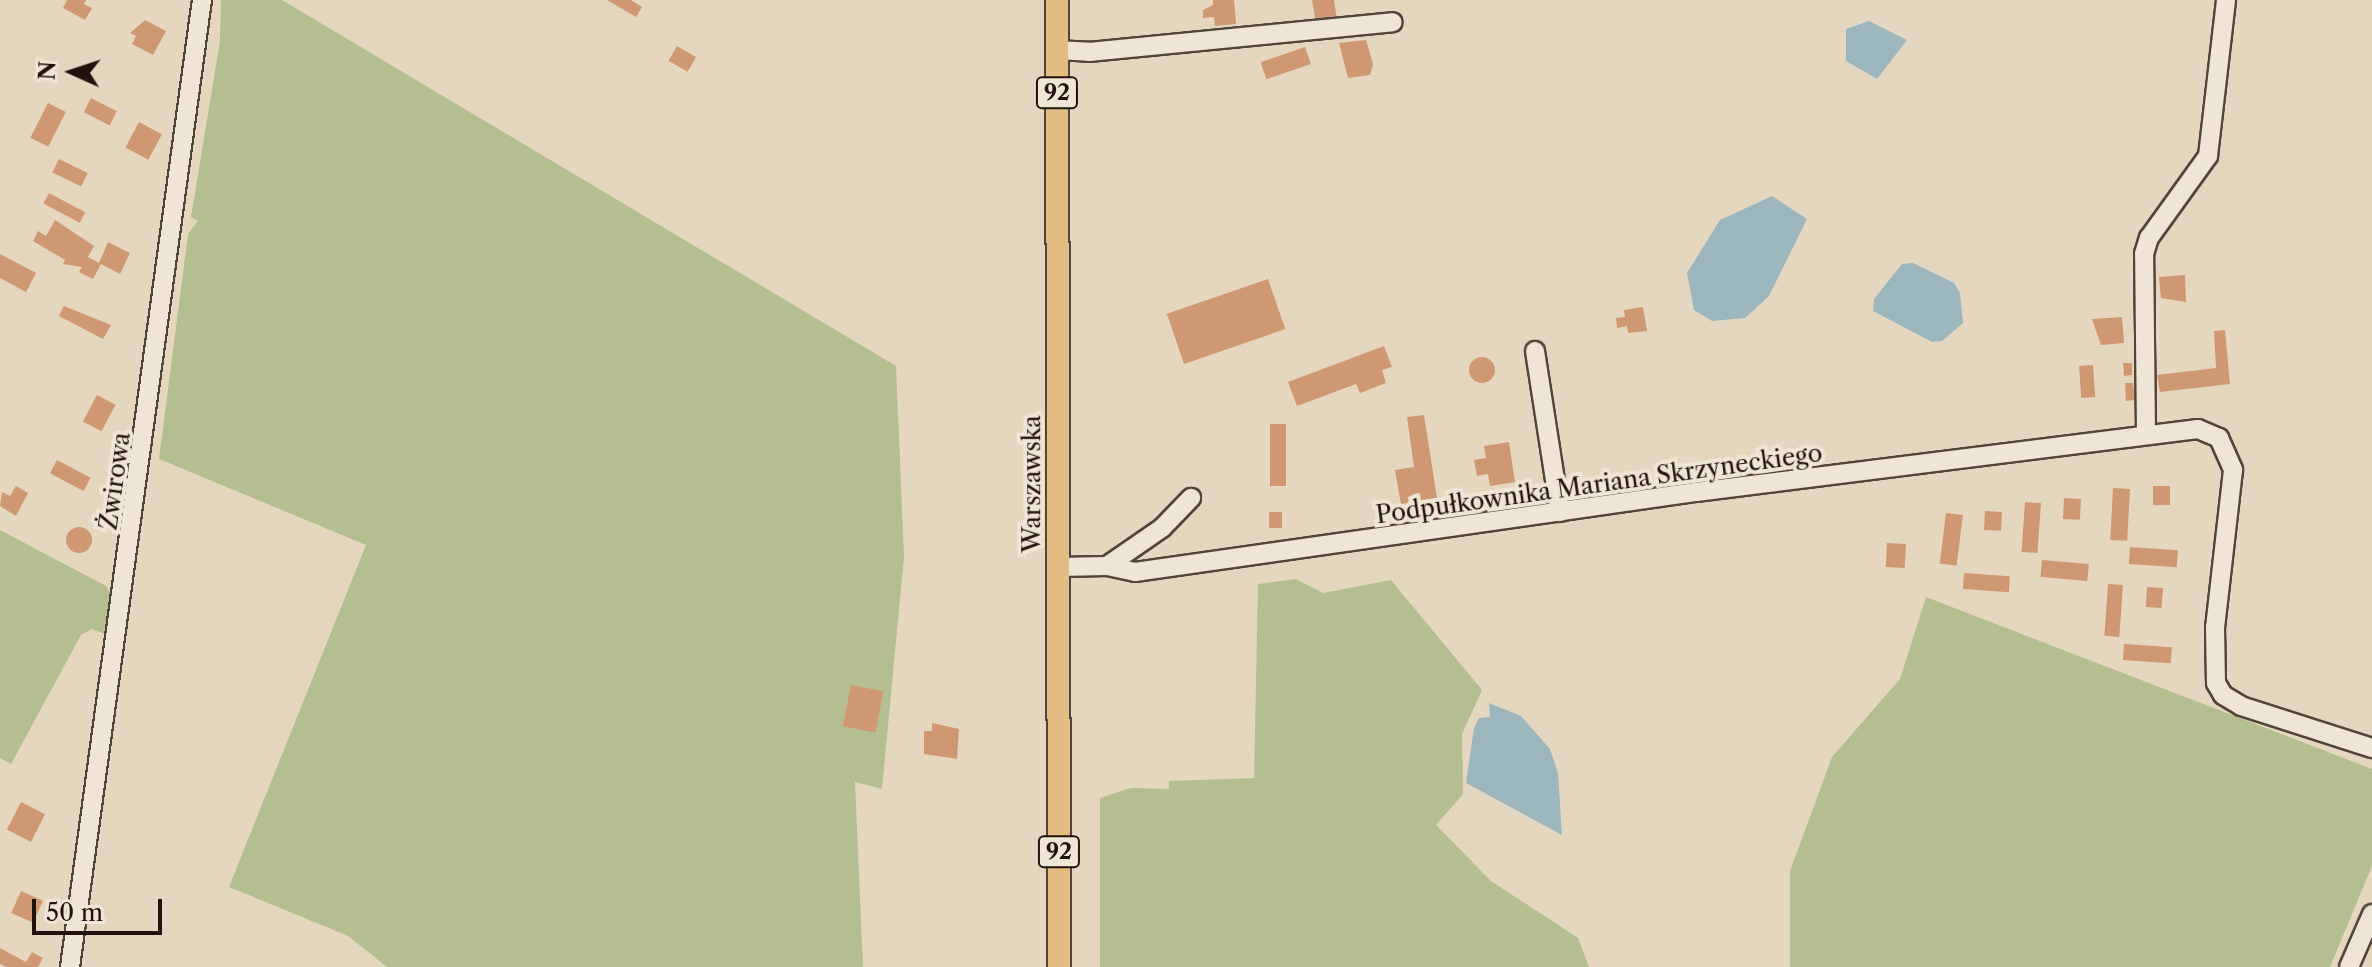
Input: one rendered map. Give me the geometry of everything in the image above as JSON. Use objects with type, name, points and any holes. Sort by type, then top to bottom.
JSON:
[{"type":"main road","name":"Warszawska","points":[[1057,0],[1059,967]]},
{"type":"street","name":"Żwirowa","points":[[70,967],[202,0]]},
{"type":"street","points":[[2146,433],[2145,245],[2208,156],[2226,0]]},
{"type":"street","points":[[1056,50],[1089,52],[1393,22]]},
{"type":"street","points":[[1535,351],[1560,512]]},
{"type":"street","name":"Podpułkownika Mariana Skrzyneckiego","points":[[1058,567],[1107,566],[1135,572],[2146,433],[2209,432],[2219,438],[2231,459],[2214,661],[2223,695],[2241,706],[2372,748]]},
{"type":"street","points":[[1107,566],[1162,528],[1191,498]]},
{"type":"street","points":[[2349,967],[2372,914]]},
{"type":"green space","points":[[221,0],[282,0],[896,366],[904,557],[882,789],[855,782],[863,967],[387,967],[348,936],[229,887],[366,545],[159,459],[188,234],[198,221],[191,217],[220,41]]},
{"type":"green space","points":[[0,530],[106,586],[113,598],[107,635],[92,629],[81,635],[11,764],[0,758]]},
{"type":"green space","points":[[1296,579],[1323,593],[1391,580],[1482,690],[1462,734],[1463,794],[1436,825],[1491,881],[1578,938],[1589,967],[1100,967],[1100,798],[1131,788],[1169,789],[1169,781],[1254,778],[1258,584]]},
{"type":"green space","points":[[1926,597],[2372,769],[2372,866],[2330,967],[1790,967],[1790,871],[1832,757],[1900,679]]},
{"type":"water","points":[[1869,21],[1907,40],[1877,79],[1846,61],[1846,29]]},
{"type":"water","points":[[1772,196],[1807,219],[1769,296],[1745,318],[1712,321],[1694,310],[1687,273],[1720,220]]},
{"type":"water","points":[[1913,263],[1954,283],[1960,293],[1963,323],[1942,341],[1932,342],[1873,311],[1874,299],[1902,264]]},
{"type":"water","points":[[1489,703],[1521,716],[1550,749],[1558,773],[1562,835],[1466,783],[1474,728],[1479,718],[1490,717]]},
{"type":"building","points":[[67,0],[86,0],[84,4],[92,8],[85,20],[63,8]]},
{"type":"building","points":[[607,0],[631,0],[642,7],[636,17]]},
{"type":"building","points":[[1213,0],[1234,0],[1236,24],[1215,26],[1214,17],[1203,18],[1203,10],[1213,5]]},
{"type":"building","points":[[1312,0],[1334,0],[1337,20],[1316,23]]},
{"type":"building","points":[[145,20],[166,31],[153,55],[132,44],[136,36],[130,33]]},
{"type":"building","points":[[1366,40],[1373,64],[1370,75],[1348,78],[1339,43]]},
{"type":"building","points":[[677,46],[696,57],[688,72],[668,61]]},
{"type":"building","points":[[1305,47],[1311,64],[1266,79],[1261,62]]},
{"type":"building","points":[[91,98],[117,111],[110,125],[84,112]]},
{"type":"building","points":[[48,103],[66,112],[48,147],[30,138]]},
{"type":"building","points":[[139,122],[162,134],[148,160],[125,148]]},
{"type":"building","points":[[59,159],[88,173],[81,187],[52,172]]},
{"type":"building","points":[[49,193],[85,212],[80,223],[43,204]]},
{"type":"building","points":[[55,220],[94,246],[88,257],[99,263],[108,242],[130,253],[120,274],[101,264],[93,279],[79,272],[82,267],[63,264],[65,260],[33,241],[38,231],[46,236]]},
{"type":"building","points":[[0,254],[36,273],[26,292],[0,278]]},
{"type":"building","points":[[2185,275],[2186,302],[2161,298],[2159,277]]},
{"type":"building","points":[[1268,279],[1285,329],[1184,364],[1167,314]]},
{"type":"building","points":[[64,306],[111,325],[103,339],[59,316]]},
{"type":"building","points":[[1643,307],[1647,331],[1628,333],[1627,326],[1617,328],[1616,318],[1625,317],[1624,310]]},
{"type":"building","points":[[2122,317],[2124,343],[2101,345],[2092,319]]},
{"type":"building","points":[[2225,330],[2230,384],[2160,392],[2157,375],[2216,368],[2214,331]]},
{"type":"building","points":[[1384,346],[1392,367],[1382,370],[1386,383],[1360,393],[1356,384],[1297,406],[1288,382]]},
{"type":"building","points":[[1482,357],[1491,361],[1495,370],[1491,379],[1482,383],[1473,379],[1469,370],[1473,361]]},
{"type":"building","points":[[2123,363],[2132,363],[2132,375],[2124,376]]},
{"type":"building","points":[[2093,365],[2095,397],[2081,398],[2079,366]]},
{"type":"building","points":[[2125,383],[2133,383],[2135,400],[2126,401]]},
{"type":"building","points":[[97,395],[116,405],[101,431],[83,421]]},
{"type":"building","points":[[1424,415],[1437,498],[1401,504],[1395,470],[1414,467],[1407,417]]},
{"type":"building","points":[[1270,424],[1286,424],[1286,486],[1270,486]]},
{"type":"building","points":[[1509,442],[1515,482],[1490,486],[1488,474],[1477,476],[1474,460],[1486,458],[1484,446]]},
{"type":"building","points":[[57,460],[91,478],[84,491],[50,473]]},
{"type":"building","points":[[16,486],[28,493],[16,516],[0,506],[2,492],[10,496]]},
{"type":"building","points":[[2153,486],[2170,486],[2170,505],[2153,505]]},
{"type":"building","points":[[2113,488],[2130,489],[2127,541],[2110,540]]},
{"type":"building","points":[[2064,498],[2081,499],[2080,520],[2063,519]]},
{"type":"building","points":[[2025,502],[2041,503],[2037,553],[2022,552]]},
{"type":"building","points":[[1985,511],[2002,512],[2001,531],[1984,530]]},
{"type":"building","points":[[1269,512],[1282,512],[1282,528],[1269,528]]},
{"type":"building","points":[[1946,513],[1963,515],[1957,566],[1940,564]]},
{"type":"building","points":[[79,527],[88,531],[92,540],[88,549],[79,553],[70,549],[66,540],[70,531]]},
{"type":"building","points":[[1887,543],[1906,544],[1905,568],[1886,567]]},
{"type":"building","points":[[2130,547],[2178,550],[2177,567],[2129,564]]},
{"type":"building","points":[[2042,560],[2089,564],[2087,581],[2041,577]]},
{"type":"building","points":[[1964,573],[2010,576],[2009,592],[1963,589]]},
{"type":"building","points":[[2108,584],[2123,585],[2119,637],[2104,636]]},
{"type":"building","points":[[2147,587],[2163,588],[2162,608],[2146,607]]},
{"type":"building","points":[[2124,644],[2172,647],[2171,663],[2123,660]]},
{"type":"building","points":[[851,685],[883,691],[875,733],[843,726]]},
{"type":"building","points":[[932,723],[959,729],[957,759],[924,754],[924,731],[932,731]]},
{"type":"building","points":[[21,802],[45,814],[31,842],[7,830]]},
{"type":"building","points":[[21,891],[43,901],[33,923],[11,913]]},
{"type":"building","points":[[0,948],[26,962],[32,952],[43,958],[38,967],[7,967],[0,964]]}]
